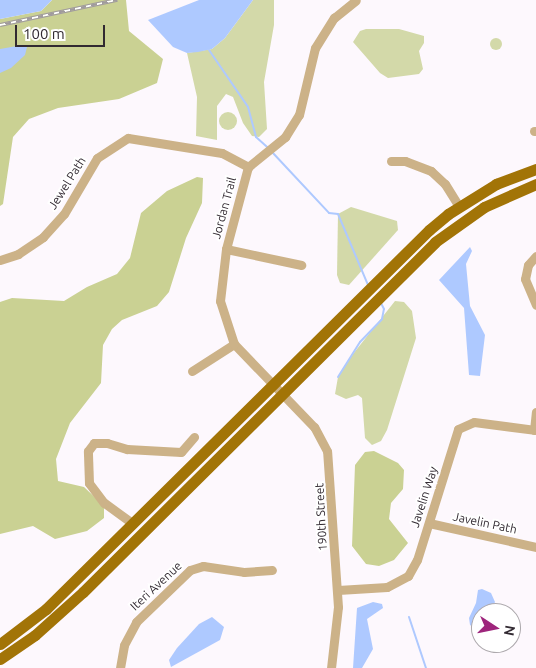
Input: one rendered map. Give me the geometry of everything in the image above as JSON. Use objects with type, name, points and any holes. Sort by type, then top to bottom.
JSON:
[{"type":"main road","points":[[0,644],[46,609],[402,256],[459,206],[496,184],[536,168]]},
{"type":"main road","points":[[0,659],[35,635],[83,592],[280,394],[451,228],[484,207],[536,184]]},
{"type":"street","name":"Jordan Trail","points":[[271,385],[234,344],[220,301],[226,249],[248,167],[285,137],[299,115],[315,48],[334,18],[356,0]]},
{"type":"street","name":"Jewel Path","points":[[0,260],[18,254],[44,237],[64,214],[97,158],[128,138],[222,153],[248,167]]},
{"type":"street","points":[[391,161],[405,161],[431,171],[445,184],[459,206]]},
{"type":"street","points":[[226,249],[301,265]]},
{"type":"street","points":[[536,256],[528,266],[525,279],[536,305]]},
{"type":"street","points":[[192,371],[234,344]]},
{"type":"street","name":"190th Street","points":[[271,385],[314,427],[328,451],[338,590],[338,628],[331,668]]},
{"type":"street","points":[[535,430],[536,412]]},
{"type":"street","name":"Javelin Way","points":[[338,590],[381,588],[399,583],[414,566],[458,430],[474,422],[535,430]]},
{"type":"street","points":[[132,523],[104,503],[89,484],[86,459],[94,443],[182,452],[194,437]]},
{"type":"street","name":"Javelin Path","points":[[429,523],[536,547]]},
{"type":"street","name":"Iteri Avenue","points":[[120,668],[124,645],[136,622],[190,570],[203,566],[244,572],[272,570]]},
{"type":"green space","points":[[52,0],[126,0],[129,31],[163,59],[157,83],[119,99],[58,108],[29,119],[13,137],[3,204],[0,206],[0,19],[41,11]]},
{"type":"green space","points":[[253,0],[274,0],[274,25],[264,82],[267,129],[259,137],[252,136],[243,123],[233,97],[226,94],[217,106],[217,140],[196,136],[197,97],[187,53],[212,49],[225,38]]},
{"type":"green space","points":[[366,29],[399,29],[424,36],[424,43],[419,51],[423,69],[419,74],[388,78],[380,73],[353,42],[360,31]]},
{"type":"green space","points":[[494,38],[498,38],[502,44],[498,50],[494,50],[490,46],[490,42]]},
{"type":"green space","points":[[228,112],[234,115],[237,121],[234,127],[228,130],[222,127],[219,121],[222,115]]},
{"type":"green space","points":[[197,177],[203,178],[202,203],[186,238],[169,292],[157,306],[122,320],[112,329],[103,345],[101,383],[70,423],[56,459],[58,481],[84,487],[104,506],[104,518],[87,531],[55,539],[33,526],[0,534],[0,302],[12,298],[64,301],[87,287],[117,274],[130,258],[141,213],[167,191]]},
{"type":"green space","points":[[351,207],[397,221],[398,230],[349,285],[340,283],[337,275],[338,214]]},
{"type":"green space","points":[[395,301],[404,302],[412,311],[416,338],[387,430],[381,441],[372,445],[365,438],[362,398],[358,395],[346,399],[335,394],[338,377],[353,354]]},
{"type":"green space","points":[[374,451],[398,463],[404,470],[403,489],[391,503],[389,519],[408,543],[394,560],[379,566],[366,564],[352,546],[355,465],[365,452]]},
{"type":"water","points":[[0,0],[52,0],[41,11],[0,19]]},
{"type":"water","points":[[199,0],[253,0],[225,38],[212,49],[198,52],[187,53],[173,47],[148,20]]},
{"type":"water","points":[[23,45],[27,47],[25,55],[11,68],[0,73],[0,49]]},
{"type":"water","points":[[470,247],[472,251],[466,264],[470,306],[485,335],[480,376],[469,375],[464,308],[439,280]]},
{"type":"water","points":[[482,589],[491,593],[495,603],[476,603],[478,590]]},
{"type":"water","points":[[373,602],[382,604],[383,608],[367,619],[373,649],[362,668],[353,668],[357,608]]},
{"type":"water","points":[[212,617],[224,627],[220,640],[171,667],[169,660],[177,648],[199,624]]},
{"type":"waterway","points":[[209,50],[248,107],[256,137],[267,147]]},
{"type":"waterway","points":[[272,152],[329,213],[338,214],[368,285]]},
{"type":"waterway","points":[[338,377],[360,342],[382,319],[384,309],[381,303]]},
{"type":"waterway","points":[[409,617],[426,668]]},
{"type":"railway","points":[[0,25],[117,0]]}]
